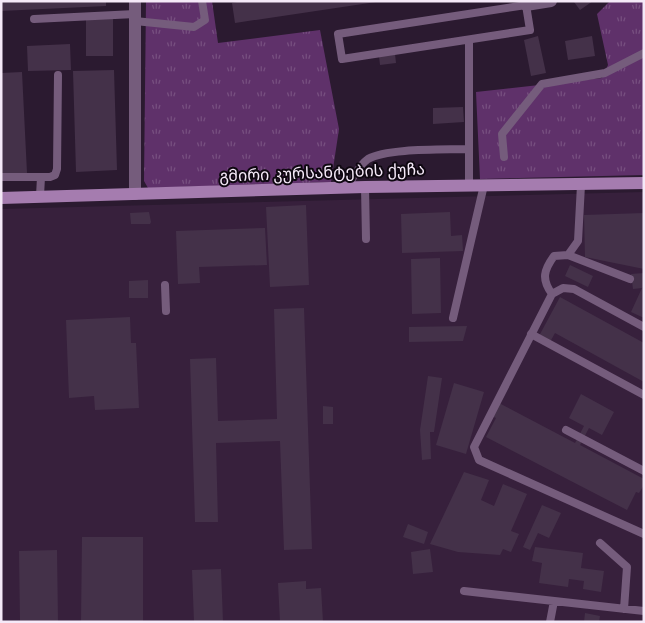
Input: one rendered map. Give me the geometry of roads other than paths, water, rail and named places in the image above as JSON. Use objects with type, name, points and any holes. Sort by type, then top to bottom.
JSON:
[{"type":"street","points":[[526,6],[548,2]]},
{"type":"street","points":[[135,12],[135,194]]},
{"type":"street","name":"გმირი კურსანტების ქუჩა","points":[[1,198],[347,187],[644,183]]},
{"type":"lane","points":[[34,19],[135,12],[194,27],[205,20],[202,1]]},
{"type":"lane","points":[[526,6],[530,30],[469,40],[342,59],[338,34],[526,6]]},
{"type":"lane","points":[[469,40],[469,185]]},
{"type":"lane","points":[[504,157],[502,134],[542,84],[606,73],[644,53]]},
{"type":"lane","points":[[1,177],[50,177],[55,175],[57,170],[58,75]]},
{"type":"lane","points":[[347,187],[360,167],[368,159],[387,152],[469,149]]},
{"type":"lane","points":[[40,177],[40,196]]},
{"type":"lane","points":[[568,254],[578,241],[581,184]]},
{"type":"lane","points":[[453,318],[484,185]]},
{"type":"lane","points":[[365,187],[366,239]]},
{"type":"lane","points":[[552,294],[546,285],[546,268],[554,256],[568,254],[630,279]]},
{"type":"lane","points":[[165,285],[166,311]]},
{"type":"lane","points":[[642,531],[479,460],[474,447],[552,294],[563,288],[574,289],[644,327]]},
{"type":"lane","points":[[532,334],[644,395]]},
{"type":"lane","points":[[566,430],[644,471]]},
{"type":"lane","points":[[600,543],[627,568],[624,609]]},
{"type":"lane","points":[[464,591],[644,611]]},
{"type":"lane","points":[[550,622],[554,601]]}]
